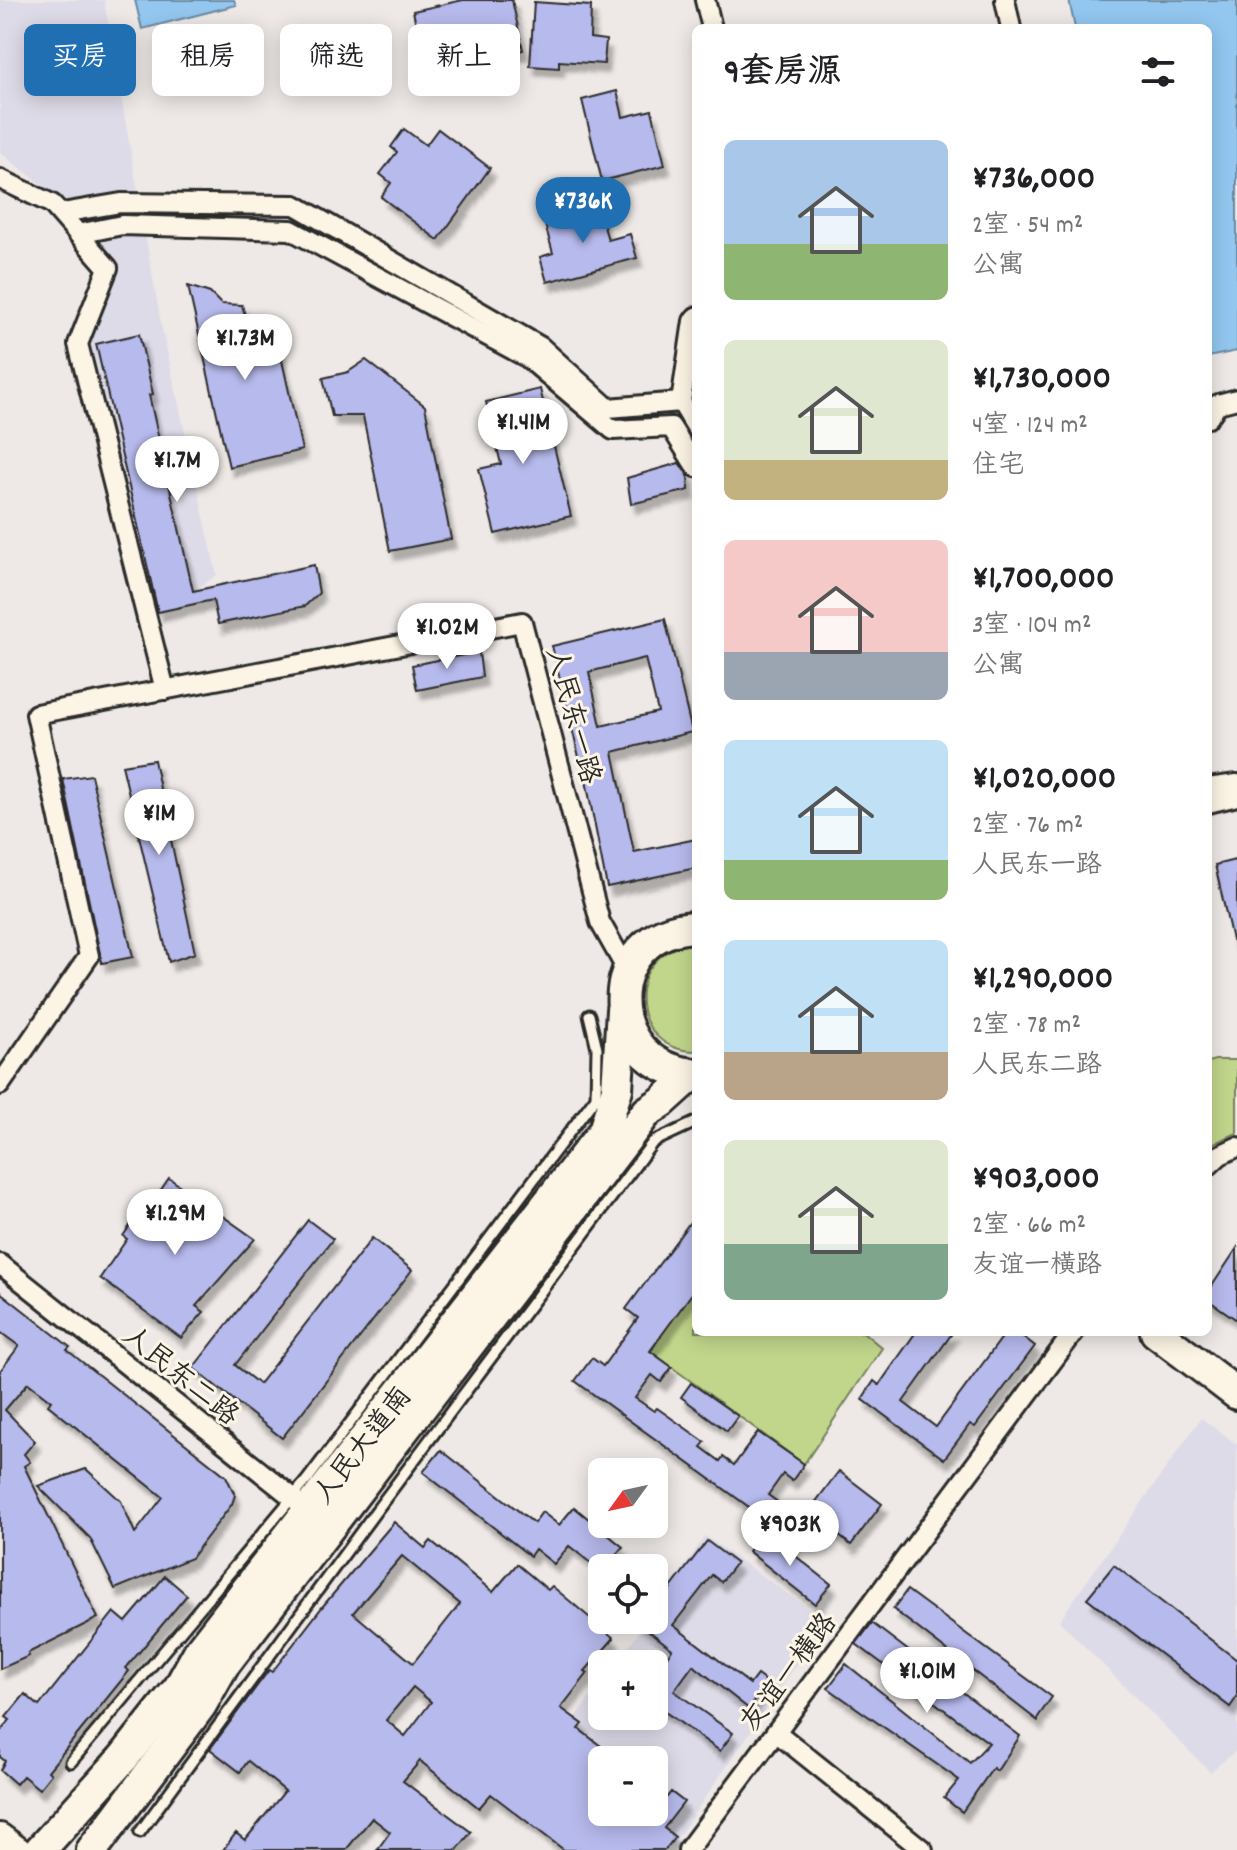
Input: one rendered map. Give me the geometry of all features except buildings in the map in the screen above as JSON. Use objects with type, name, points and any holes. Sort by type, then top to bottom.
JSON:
[{"type":"main road","points":[[627,970],[640,950],[659,935],[681,927],[692,927]]},
{"type":"main road","name":"人民大道南","points":[[92,1850],[201,1705],[320,1518],[604,1131],[617,1089],[622,990],[627,970]]},
{"type":"main road","points":[[622,1010],[628,1030],[639,1048],[654,1062],[673,1071],[692,1074]]},
{"type":"main road","name":"人民大道南","points":[[40,1850],[124,1757],[179,1688],[200,1650],[320,1518],[647,1112],[692,1076]]},
{"type":"main road","points":[[1161,1336],[1237,1394]]},
{"type":"street","points":[[705,0],[711,24]]},
{"type":"street","points":[[1005,0],[1010,24]]},
{"type":"street","points":[[0,179],[52,204],[108,268],[78,344],[165,690]]},
{"type":"street","points":[[62,213],[121,203],[295,205],[541,347],[608,408],[681,402]]},
{"type":"street","points":[[78,234],[122,225],[291,230],[528,358],[613,430],[671,427],[692,461]]},
{"type":"street","points":[[692,328],[681,402],[692,420]]},
{"type":"street","points":[[1212,412],[1218,404],[1237,399]]},
{"type":"street","name":"人民东一路","points":[[0,1085],[89,956],[36,714],[522,622],[600,922],[627,970]]},
{"type":"street","points":[[1212,787],[1237,784]]},
{"type":"street","points":[[1212,802],[1237,796]]},
{"type":"street","points":[[1212,1150],[1237,1137]]},
{"type":"street","points":[[1212,1162],[1237,1147]]},
{"type":"street","name":"人民东二路","points":[[0,1264],[320,1518]]},
{"type":"street","name":"友谊一横路","points":[[688,1850],[1071,1336]]},
{"type":"street","points":[[776,1732],[923,1850]]},
{"type":"street","points":[[0,1836],[19,1850]]},
{"type":"lane","points":[[71,1762],[307,1480],[596,1097],[597,1048],[589,1015]]},
{"type":"lane","points":[[140,1832],[653,1142],[692,1124]]},
{"type":"shaded area","points":[[0,0],[104,0],[108,24],[24,24],[24,96],[121,96],[162,329],[217,575],[151,621],[87,350],[102,232],[0,152]]},
{"type":"shaded area","points":[[1201,1418],[1237,1444],[1237,1750],[1210,1772],[1059,1621]]},
{"type":"shaded area","points":[[705,1536],[827,1621],[669,1850],[637,1850],[604,1826],[668,1826],[668,1746],[588,1746],[588,1815],[531,1774],[588,1700],[588,1730],[668,1730],[668,1650],[626,1650],[638,1634],[668,1634],[668,1590]]},
{"type":"green space","points":[[692,945],[692,1050],[672,1046],[655,1035],[645,1018],[642,998],[645,979],[655,962],[672,949]]},
{"type":"green space","points":[[1237,1060],[1237,1133],[1212,1144],[1212,1061]]},
{"type":"green space","points":[[692,1292],[692,1336],[868,1336],[882,1348],[804,1464],[651,1352]]},
{"type":"water","points":[[135,0],[234,0],[236,5],[152,24],[142,29]]},
{"type":"water","points":[[1069,0],[1237,0],[1237,351],[1212,356],[1212,24],[1074,24]]}]
